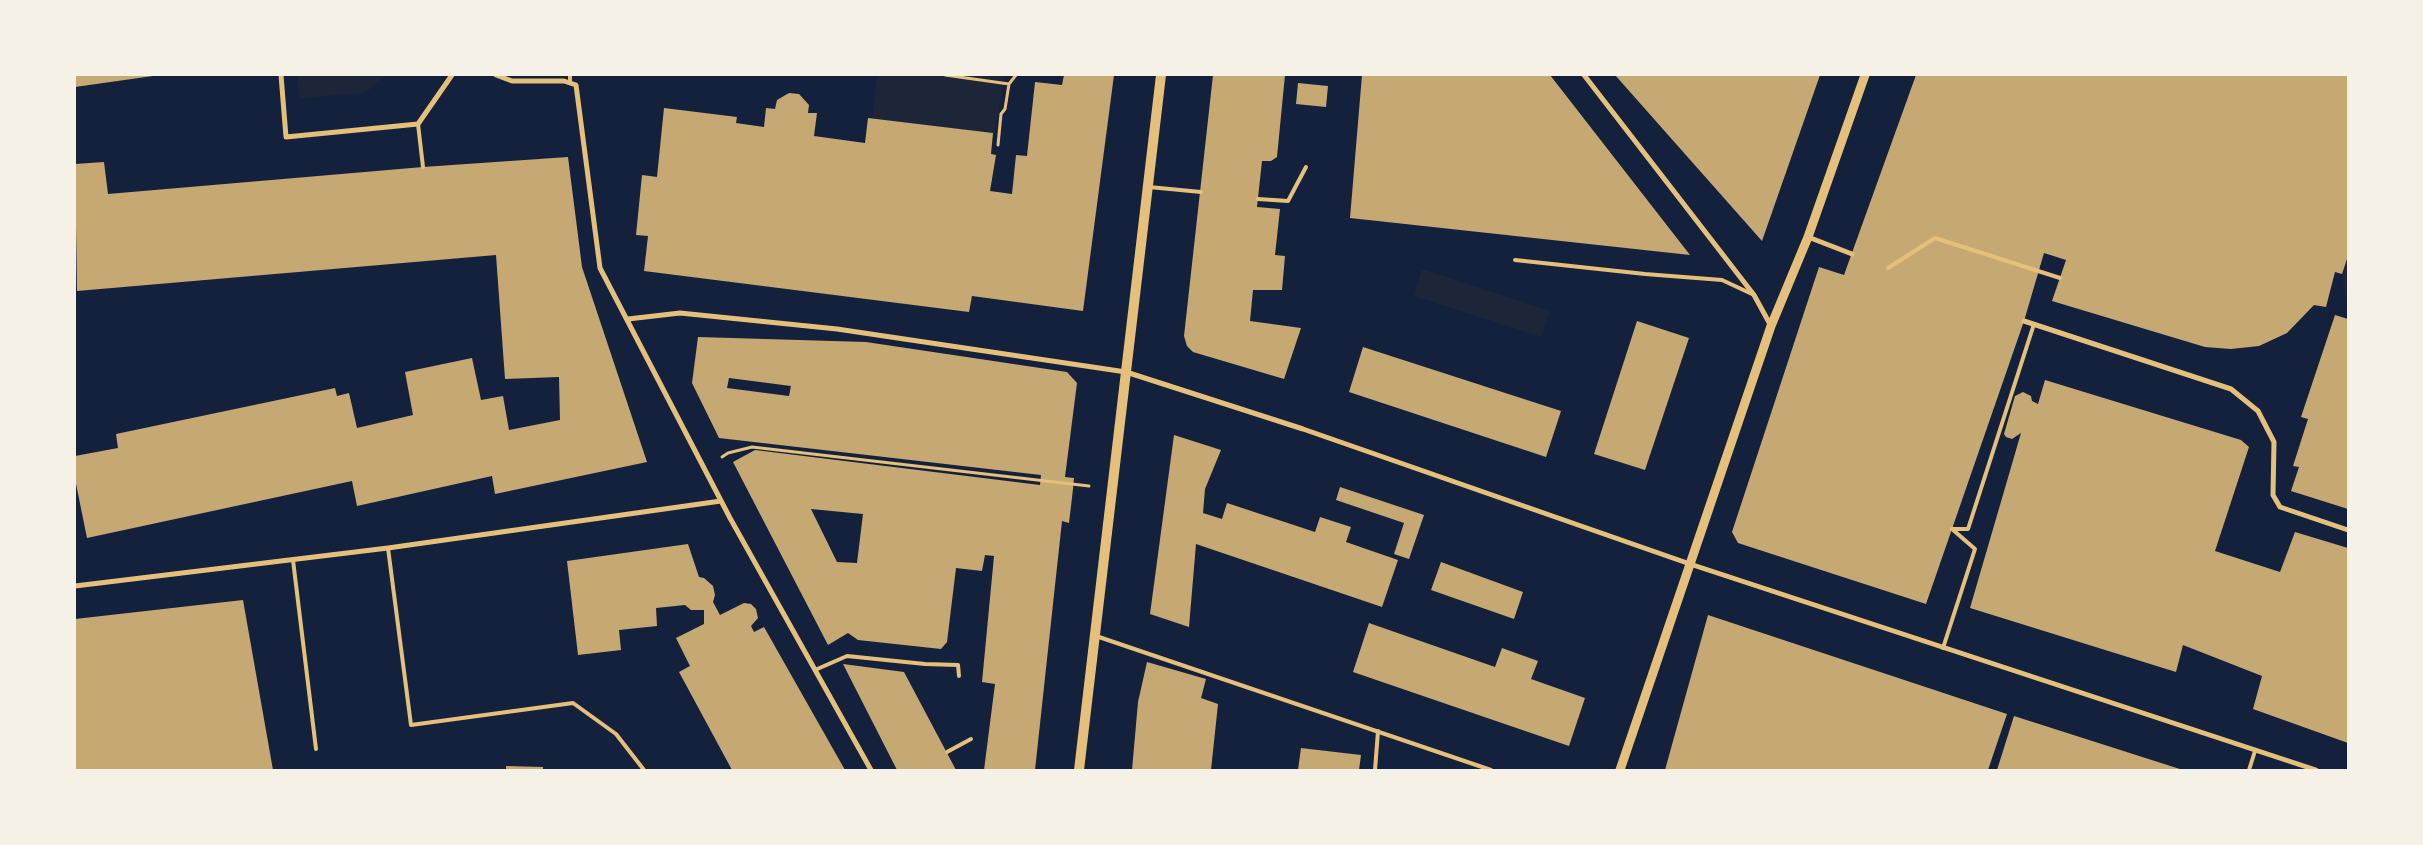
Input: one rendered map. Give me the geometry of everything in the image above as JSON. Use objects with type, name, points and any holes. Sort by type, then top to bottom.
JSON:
[{"type":"main road","points":[[1079,770],[1161,75]]},
{"type":"street","points":[[281,75],[286,137],[418,124],[452,75]]},
{"type":"street","points":[[496,75],[512,81],[570,81],[576,85],[579,91],[600,268],[721,500],[871,770]]},
{"type":"street","points":[[1584,75],[1754,294],[1771,326]]},
{"type":"street","points":[[1620,770],[1771,326],[1808,237],[1865,75]]},
{"type":"street","points":[[1808,237],[1852,254]]},
{"type":"street","points":[[628,319],[680,313],[838,329],[1126,372],[1304,429],[1690,564],[2254,752],[2316,770]]},
{"type":"street","points":[[2024,321],[2231,389],[2258,412],[2274,442],[2275,462],[2272,488],[2273,495],[2280,508],[2348,530]]},
{"type":"street","points":[[75,586],[388,548],[721,500]]},
{"type":"lane","points":[[570,75],[570,81]]},
{"type":"lane","points":[[418,124],[423,167]]},
{"type":"lane","points":[[1258,199],[1288,201],[1306,167]]},
{"type":"lane","points":[[1148,187],[1201,192]]},
{"type":"lane","points":[[1888,268],[1935,238],[2060,278]]},
{"type":"lane","points":[[1515,260],[1722,280],[1754,294]]},
{"type":"lane","points":[[1943,648],[1975,549],[1952,529],[1968,529],[2034,324]]},
{"type":"lane","points":[[388,548],[411,725],[573,703],[616,734],[644,770]]},
{"type":"lane","points":[[293,560],[316,749]]},
{"type":"lane","points":[[1096,636],[1492,770]]},
{"type":"lane","points":[[815,670],[847,656],[925,664],[958,665],[959,676]]},
{"type":"lane","points":[[1375,770],[1378,731]]},
{"type":"lane","points":[[947,752],[971,739]]},
{"type":"lane","points":[[2249,770],[2254,752]]},
{"type":"path","points":[[945,75],[1008,84]]},
{"type":"path","points":[[998,145],[1001,114],[1005,109],[1008,84],[1016,75]]},
{"type":"path","points":[[728,453],[752,447],[1066,484]]},
{"type":"shaded area","points":[[297,75],[387,75],[365,93],[299,98]]},
{"type":"shaded area","points":[[877,75],[1005,75],[995,133],[872,119]]},
{"type":"shaded area","points":[[2348,256],[2348,319],[2342,274]]},
{"type":"shaded area","points":[[1422,269],[1550,311],[1542,337],[1414,296]]},
{"type":"building","points":[[75,75],[153,75],[153,76],[75,87]]},
{"type":"building","points":[[1064,75],[1114,75],[1083,311],[972,296],[969,312],[644,271],[648,236],[636,235],[642,175],[657,177],[664,108],[737,117],[736,123],[764,127],[766,108],[775,109],[777,100],[789,93],[799,94],[809,105],[808,113],[817,113],[814,136],[865,143],[868,118],[993,133],[991,154],[996,155],[990,191],[1012,194],[1016,155],[1027,156],[1035,82],[1062,85]]},
{"type":"building","points":[[1213,75],[1285,75],[1277,157],[1271,161],[1262,161],[1257,207],[1280,209],[1275,255],[1285,256],[1282,290],[1253,290],[1250,321],[1301,328],[1284,379],[1193,352],[1187,346],[1184,336]]},
{"type":"building","points":[[1362,75],[1550,75],[1690,255],[1350,218]]},
{"type":"building","points":[[1615,75],[1820,75],[1762,241]]},
{"type":"building","points":[[1916,75],[2348,75],[2348,256],[2342,274],[2335,272],[2326,307],[2314,305],[2287,333],[2259,346],[2231,349],[2205,347],[2052,301],[2066,260],[2044,253],[2024,321],[1926,604],[1738,543],[1732,532],[1819,267],[1844,275]]},
{"type":"building","points":[[1298,83],[1328,86],[1326,107],[1296,104]]},
{"type":"building","points":[[568,157],[582,267],[647,462],[495,494],[492,476],[357,506],[352,481],[87,538],[75,479],[75,456],[118,448],[116,434],[335,388],[337,396],[349,393],[357,428],[413,415],[405,372],[472,358],[481,400],[503,396],[509,430],[560,420],[559,377],[505,379],[496,255],[77,291],[75,164],[104,162],[108,194],[423,167]]},
{"type":"building","points":[[2335,315],[2348,319],[2348,509],[2291,491],[2299,467],[2293,466],[2308,419],[2301,417]]},
{"type":"building","points":[[1637,321],[1689,338],[1645,470],[1594,454]]},
{"type":"building","points":[[698,337],[866,342],[1067,372],[1077,383],[1065,477],[1074,478],[1073,489],[1069,523],[1062,521],[1035,770],[984,770],[995,684],[982,682],[994,556],[985,555],[982,571],[956,568],[947,642],[941,649],[858,640],[848,633],[828,645],[733,462],[755,450],[1040,485],[1041,475],[719,438],[692,383]],"holes":[[[729,378],[791,386],[789,396],[727,388]],[[811,509],[863,514],[857,563],[837,562]]]},
{"type":"building","points":[[1363,347],[1561,411],[1546,457],[1349,392]]},
{"type":"building","points":[[2045,380],[2241,440],[2249,447],[2215,551],[2280,572],[2295,532],[2348,548],[2348,743],[2253,709],[2262,676],[2183,645],[2176,672],[1970,608],[2021,433],[2012,439],[2004,434],[2015,396],[2023,392],[2031,396],[2032,401],[2038,404]]},
{"type":"building","points":[[1174,435],[1221,450],[1205,489],[1203,513],[1222,519],[1227,503],[1315,532],[1320,517],[1351,527],[1346,542],[1398,560],[1382,607],[1196,544],[1189,627],[1150,614]]},
{"type":"building","points":[[1340,487],[1424,515],[1409,559],[1394,554],[1404,523],[1336,500]]},
{"type":"building","points":[[688,544],[699,577],[704,578],[713,586],[715,595],[713,602],[720,615],[744,603],[751,604],[756,609],[758,618],[751,626],[754,632],[764,627],[845,770],[732,770],[679,672],[690,666],[676,638],[704,624],[704,610],[691,610],[685,605],[656,608],[657,626],[619,630],[621,650],[578,655],[567,561]]},
{"type":"building","points":[[1441,562],[1523,592],[1514,619],[1431,590]]},
{"type":"building","points":[[243,600],[273,770],[75,770],[75,619]]},
{"type":"building","points":[[1708,615],[2007,714],[1988,770],[1665,770]]},
{"type":"building","points":[[1369,623],[1495,667],[1502,648],[1538,661],[1531,679],[1585,698],[1569,746],[1353,672]]},
{"type":"building","points":[[1147,662],[1206,679],[1201,698],[1218,704],[1211,770],[1132,770],[1138,702]]},
{"type":"building","points":[[843,664],[904,672],[956,770],[897,770]]},
{"type":"building","points":[[2014,716],[2183,770],[1997,770]]},
{"type":"building","points":[[1301,748],[1361,755],[1359,770],[1298,770]]},
{"type":"building","points":[[506,766],[543,767],[543,770],[506,770]]}]
